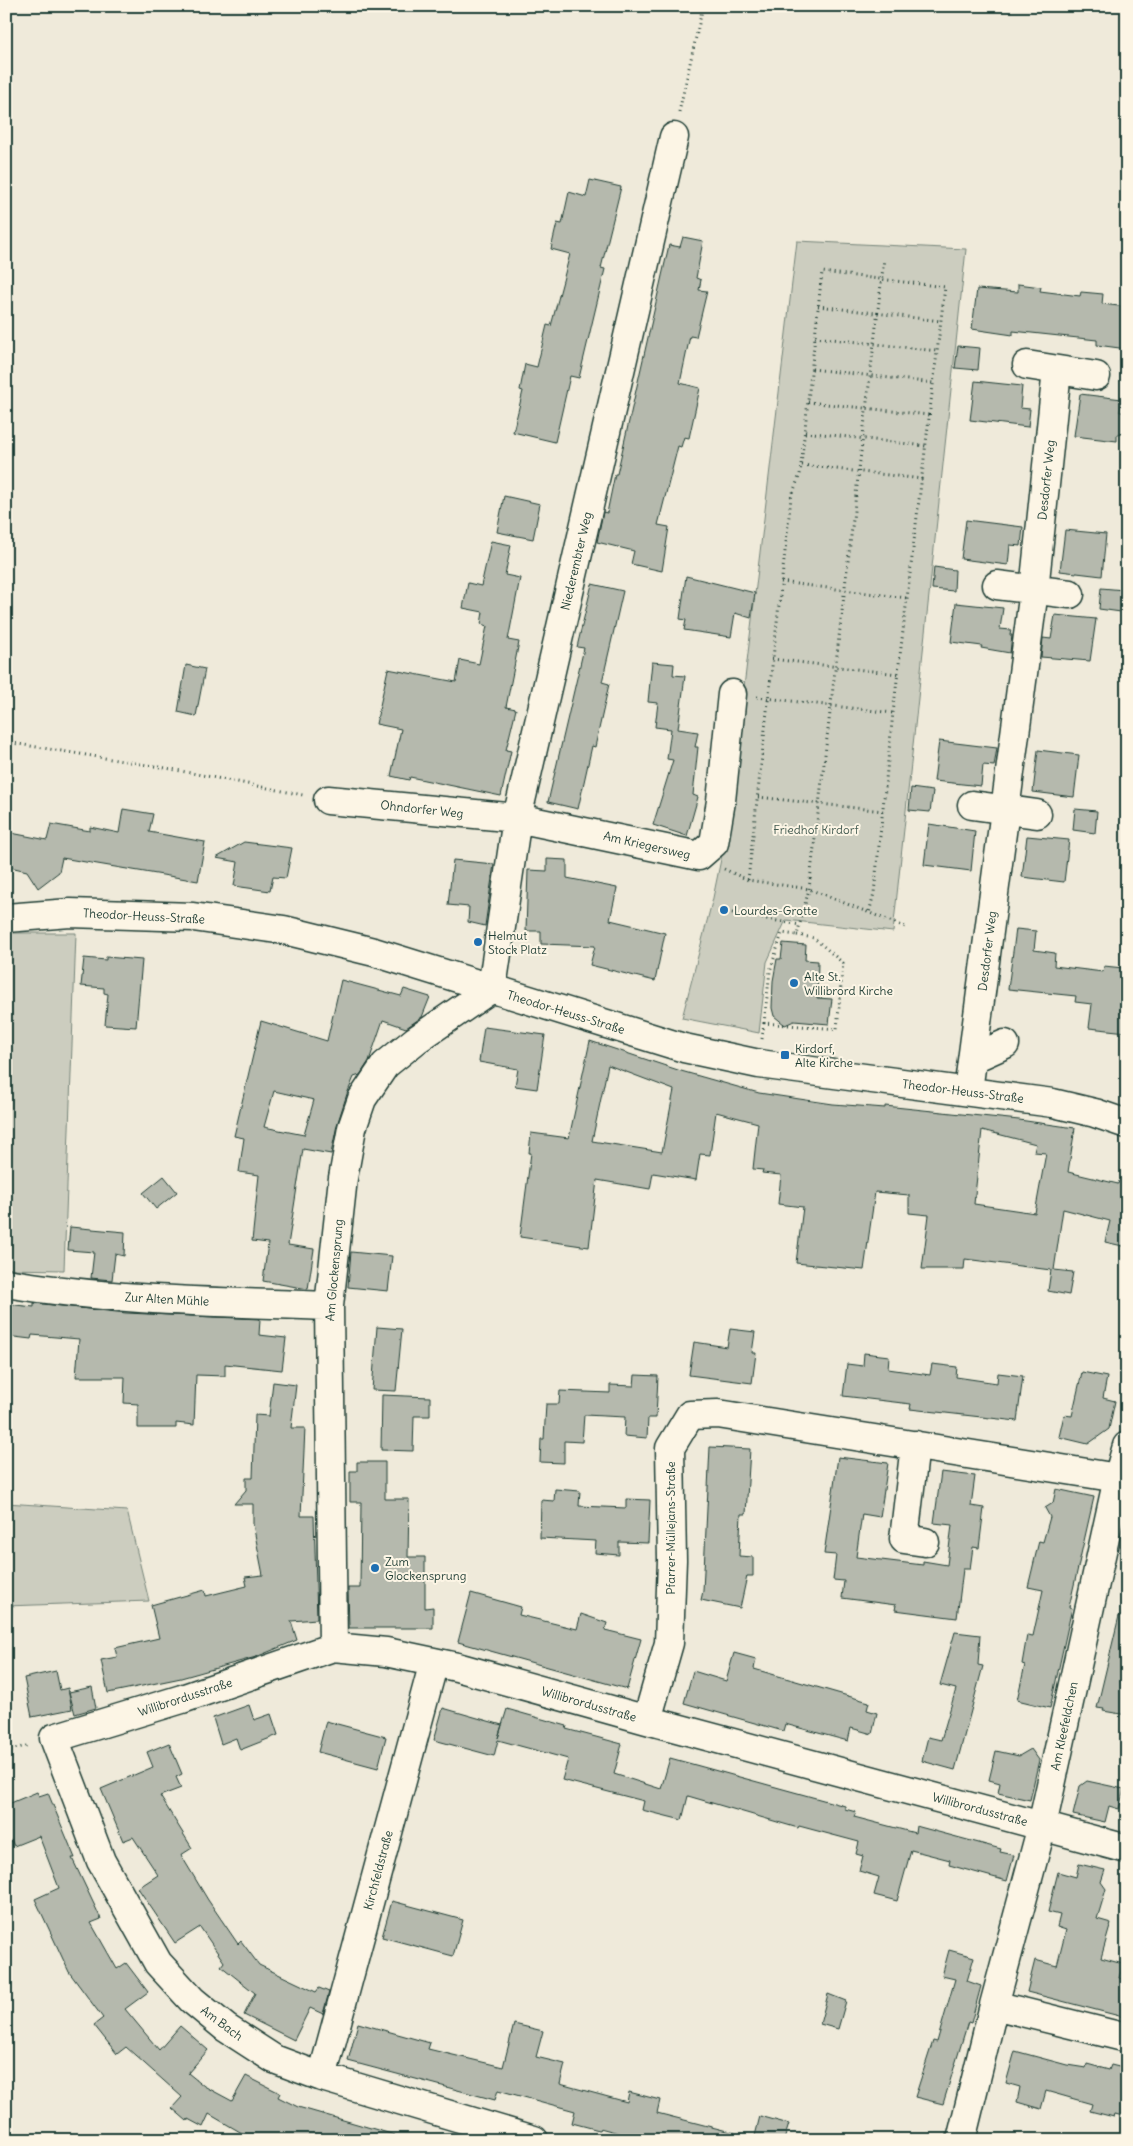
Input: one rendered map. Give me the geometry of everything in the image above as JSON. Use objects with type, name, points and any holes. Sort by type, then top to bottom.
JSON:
[{"type":"street","name":"Niederembter Weg","points":[[492,988],[517,818],[674,137]]},
{"type":"street","points":[[1027,365],[1096,376]]},
{"type":"street","name":"Desdorfer Weg","points":[[968,1091],[974,1058],[1034,590],[1057,370]]},
{"type":"street","points":[[998,585],[1070,594]]},
{"type":"street","name":"Am Kriegersweg","points":[[517,818],[699,856],[714,843],[722,801],[732,694]]},
{"type":"street","name":"Ohndorfer Weg","points":[[328,800],[517,818]]},
{"type":"street","points":[[972,805],[1037,814]]},
{"type":"street","name":"Theodor-Heuss-Straße","points":[[6,918],[70,913],[193,917],[284,930],[374,952],[684,1048],[760,1064],[1053,1103],[1095,1113],[1127,1124]]},
{"type":"street","name":"Am Glockensprung","points":[[333,1647],[329,1306],[343,1178],[352,1128],[362,1098],[386,1065],[400,1051],[492,988]]},
{"type":"street","points":[[974,1058],[1005,1044]]},
{"type":"street","name":"Zur Alten Mühle","points":[[6,1283],[58,1292],[177,1301],[329,1306]]},
{"type":"street","name":"Pfarrer-Müllejans-Straße","points":[[647,1720],[669,1643],[672,1560],[670,1448],[690,1415],[718,1414],[1118,1478]]},
{"type":"street","points":[[905,1539],[915,1445]]},
{"type":"street","name":"Am Kleefeldchen","points":[[961,2140],[994,2005],[1042,1826],[1118,1478],[1127,1446]]},
{"type":"street","name":"Willibrordusstraße","points":[[54,1738],[182,1699],[333,1647],[386,1652],[457,1667],[647,1720],[1127,1848]]},
{"type":"street","name":"Kirchfeldstraße","points":[[322,2077],[434,1662]]},
{"type":"street","name":"Am Bach","points":[[54,1738],[101,1862],[158,1963],[192,2000],[226,2028],[274,2059],[322,2077],[534,2140]]},
{"type":"street","points":[[994,2005],[1127,2038]]},
{"type":"path","points":[[674,137],[703,6]]},
{"type":"path","points":[[797,935],[809,889],[884,259]]},
{"type":"path","points":[[748,880],[791,498],[802,465],[822,272],[945,287],[893,713],[874,893],[869,913]]},
{"type":"path","points":[[818,306],[941,320]]},
{"type":"path","points":[[815,337],[938,351]]},
{"type":"path","points":[[812,369],[934,383]]},
{"type":"path","points":[[808,402],[930,415]]},
{"type":"path","points":[[805,432],[926,446]]},
{"type":"path","points":[[802,465],[922,479]]},
{"type":"path","points":[[781,582],[907,598]]},
{"type":"path","points":[[772,659],[898,674]]},
{"type":"path","points":[[768,698],[893,713]]},
{"type":"path","points":[[6,742],[166,768],[328,800]]},
{"type":"path","points":[[758,798],[883,811]]},
{"type":"path","points":[[699,856],[748,880],[809,889],[908,928]]},
{"type":"path","points":[[727,912],[800,925]]},
{"type":"path","points":[[782,933],[797,935],[814,938],[843,963],[837,1029],[764,1022],[770,971],[782,933]]},
{"type":"green space","name":"Friedhof Kirdorf","points":[[797,241],[966,249],[893,932],[786,920],[767,962],[759,1033],[682,1018],[713,898],[727,830]]},
{"type":"green space","points":[[6,933],[76,933],[64,1270],[6,1269]]},
{"type":"green space","points":[[6,1503],[127,1511],[149,1601],[6,1606]]},
{"type":"building","points":[[590,180],[621,187],[601,268],[605,269],[579,378],[570,376],[555,442],[513,432],[523,391],[520,390],[525,364],[537,367],[547,325],[551,326],[570,254],[551,249],[557,223],[562,224],[569,192],[586,197]]},
{"type":"building","points":[[683,237],[703,241],[696,278],[701,280],[699,290],[707,291],[696,337],[690,336],[680,383],[700,388],[689,438],[684,437],[681,447],[678,446],[658,525],[669,527],[662,571],[631,564],[634,551],[597,542],[603,512],[607,513],[615,474],[617,474],[669,245],[680,247]]},
{"type":"building","points":[[1018,284],[1041,287],[1040,291],[1080,296],[1081,292],[1103,294],[1102,304],[1127,307],[1127,349],[1097,345],[1097,340],[1013,331],[1013,335],[972,329],[977,289],[1018,292]]},
{"type":"building","points":[[958,346],[980,348],[978,370],[955,368]]},
{"type":"building","points":[[975,381],[1022,386],[1020,408],[1030,409],[1028,427],[970,420]]},
{"type":"building","points":[[1080,394],[1122,399],[1120,412],[1127,412],[1127,435],[1117,434],[1117,441],[1074,436]]},
{"type":"building","points":[[504,496],[540,504],[533,539],[497,532]]},
{"type":"building","points":[[966,520],[1023,527],[1021,546],[1010,545],[1008,565],[961,559]]},
{"type":"building","points":[[1065,530],[1106,534],[1102,576],[1060,571]]},
{"type":"building","points":[[491,541],[511,545],[505,575],[520,578],[508,640],[519,642],[506,707],[516,709],[506,750],[511,751],[501,796],[410,777],[409,780],[391,776],[401,729],[376,724],[388,669],[456,682],[460,660],[479,664],[487,626],[481,624],[483,612],[463,608],[468,583],[481,586]]},
{"type":"building","points":[[934,567],[955,570],[954,591],[932,589]]},
{"type":"building","points":[[686,576],[755,593],[751,618],[735,613],[731,637],[684,630],[686,620],[680,619]]},
{"type":"building","points":[[592,584],[623,591],[602,682],[609,684],[595,747],[592,746],[578,809],[548,802],[584,648],[577,647]]},
{"type":"building","points":[[1101,588],[1124,590],[1121,612],[1099,609]]},
{"type":"building","points":[[956,603],[1003,608],[1000,629],[1011,630],[1010,653],[981,648],[982,646],[951,642]]},
{"type":"building","points":[[1055,615],[1096,619],[1090,661],[1041,657],[1043,638],[1051,639]]},
{"type":"building","points":[[652,662],[674,664],[673,675],[685,676],[678,729],[698,732],[695,747],[698,747],[693,795],[698,797],[687,836],[653,825],[673,760],[667,759],[671,729],[655,727],[658,703],[648,702]]},
{"type":"building","points":[[186,665],[205,669],[196,716],[178,712]]},
{"type":"building","points":[[939,741],[997,748],[994,766],[983,765],[981,786],[934,781]]},
{"type":"building","points":[[1038,750],[1079,755],[1074,797],[1033,792]]},
{"type":"building","points":[[911,788],[933,791],[930,812],[909,810]]},
{"type":"building","points":[[123,809],[153,814],[149,832],[205,842],[198,881],[62,858],[59,872],[38,888],[27,871],[6,866],[6,832],[47,840],[51,824],[90,831],[90,827],[119,833]]},
{"type":"building","points":[[1075,809],[1097,811],[1095,833],[1073,830]]},
{"type":"building","points":[[929,824],[975,831],[971,871],[924,865]]},
{"type":"building","points":[[1027,836],[1069,840],[1064,882],[1022,877]]},
{"type":"building","points":[[244,842],[292,848],[286,878],[273,877],[270,891],[234,886],[238,862],[216,858]]},
{"type":"building","points":[[547,859],[567,860],[567,878],[617,888],[610,920],[665,933],[655,981],[590,965],[595,946],[541,944],[541,931],[526,931],[528,870],[547,871]]},
{"type":"building","points":[[453,860],[494,864],[485,926],[468,922],[469,907],[448,905]]},
{"type":"building","points":[[1016,929],[1036,931],[1034,950],[1055,953],[1054,966],[1103,972],[1104,966],[1123,968],[1123,975],[1127,976],[1127,1032],[1089,1028],[1092,1004],[1075,1002],[1076,996],[1008,989]]},
{"type":"building","name":"Alte St. Willibrord Kirche","points":[[783,943],[806,945],[805,960],[818,961],[817,998],[832,999],[829,1024],[794,1021],[785,1025],[774,1016],[772,1008],[773,981],[777,959],[781,959]]},
{"type":"building","points":[[106,957],[142,960],[136,1027],[105,1025],[108,994],[104,993],[104,988],[81,986],[84,958],[106,960]]},
{"type":"building","points":[[341,980],[401,996],[404,989],[430,997],[422,1017],[406,1028],[383,1020],[369,1061],[360,1075],[354,1077],[347,1094],[337,1125],[331,1154],[303,1149],[288,1245],[314,1249],[308,1289],[263,1281],[268,1243],[252,1241],[259,1175],[239,1172],[244,1138],[234,1136],[261,1021],[327,1041]],"holes":[[[274,1091],[314,1100],[304,1135],[264,1127]]]},
{"type":"building","points":[[484,1027],[545,1035],[537,1089],[515,1086],[518,1069],[479,1062]]},
{"type":"building","points":[[590,1041],[681,1071],[759,1093],[833,1104],[885,1108],[885,1106],[1019,1120],[1075,1128],[1068,1172],[1118,1184],[1119,1181],[1127,1182],[1127,1247],[1105,1242],[1110,1221],[1063,1209],[1054,1270],[1073,1272],[1069,1295],[1048,1291],[1051,1270],[965,1259],[964,1269],[922,1269],[929,1215],[909,1213],[909,1195],[875,1192],[864,1270],[796,1263],[803,1207],[778,1204],[781,1175],[762,1173],[763,1170],[753,1169],[758,1123],[716,1112],[710,1155],[700,1154],[696,1180],[653,1173],[650,1189],[597,1180],[589,1247],[520,1237],[531,1153],[529,1153],[531,1133],[569,1138]],"holes":[[[608,1065],[674,1090],[662,1152],[592,1141]],[[982,1130],[1036,1144],[1034,1152],[1046,1153],[1035,1213],[974,1204]]]},
{"type":"building","points":[[164,1176],[177,1192],[156,1209],[143,1193]]},
{"type":"building","points":[[70,1227],[125,1232],[124,1256],[115,1254],[112,1280],[91,1278],[94,1252],[68,1250]]},
{"type":"building","points":[[351,1252],[392,1256],[388,1291],[348,1287]]},
{"type":"building","points":[[34,1303],[126,1313],[260,1319],[259,1335],[286,1338],[282,1370],[225,1364],[225,1376],[196,1375],[194,1425],[176,1423],[176,1428],[138,1428],[138,1404],[124,1403],[125,1377],[76,1377],[79,1339],[32,1335],[31,1339],[6,1336],[6,1304],[34,1307]]},
{"type":"building","points":[[377,1327],[402,1329],[396,1391],[372,1390]]},
{"type":"building","points":[[730,1329],[755,1332],[752,1353],[756,1353],[752,1383],[689,1375],[694,1342],[727,1347]]},
{"type":"building","points":[[864,1353],[889,1356],[888,1369],[930,1375],[932,1364],[957,1367],[956,1377],[997,1383],[998,1373],[1023,1376],[1017,1421],[910,1409],[911,1404],[843,1396],[847,1364],[863,1366]]},
{"type":"building","points":[[1082,1372],[1107,1377],[1103,1398],[1115,1401],[1109,1429],[1088,1444],[1059,1437],[1064,1415],[1072,1416]]},
{"type":"building","points":[[635,1375],[658,1376],[656,1418],[648,1418],[647,1438],[624,1436],[625,1417],[584,1415],[582,1442],[564,1441],[564,1463],[540,1462],[541,1439],[544,1439],[546,1404],[559,1404],[560,1391],[610,1393],[610,1385],[634,1386]]},
{"type":"building","points":[[273,1382],[296,1385],[291,1428],[305,1428],[301,1516],[314,1516],[317,1619],[291,1621],[297,1640],[256,1657],[181,1678],[108,1693],[101,1660],[117,1657],[115,1648],[159,1638],[151,1605],[205,1590],[206,1596],[247,1586],[245,1577],[263,1575],[253,1524],[253,1504],[234,1504],[246,1490],[246,1478],[253,1478],[255,1415],[269,1416]]},
{"type":"building","points":[[382,1395],[430,1397],[430,1416],[414,1416],[413,1451],[381,1450]]},
{"type":"building","points":[[710,1447],[750,1449],[746,1514],[741,1514],[739,1556],[753,1557],[753,1576],[747,1576],[740,1608],[701,1600]]},
{"type":"building","points":[[838,1457],[888,1463],[880,1517],[862,1514],[856,1557],[923,1565],[923,1561],[947,1565],[952,1525],[934,1523],[941,1472],[975,1476],[971,1506],[984,1508],[979,1548],[973,1547],[970,1569],[963,1569],[957,1618],[895,1610],[896,1605],[842,1598],[844,1581],[833,1580],[836,1555],[824,1554]]},
{"type":"building","points":[[357,1462],[385,1462],[385,1499],[409,1499],[408,1557],[425,1557],[425,1608],[433,1607],[433,1628],[349,1628],[348,1588],[360,1588],[361,1502],[350,1502],[350,1471],[357,1471]]},
{"type":"building","points":[[555,1489],[580,1491],[579,1506],[626,1508],[626,1499],[650,1500],[648,1543],[619,1542],[619,1555],[595,1553],[596,1541],[540,1538],[541,1500],[554,1501]]},
{"type":"building","points":[[1056,1489],[1094,1497],[1069,1607],[1072,1608],[1050,1708],[1017,1700],[1025,1665],[1022,1664],[1027,1635],[1033,1636],[1043,1590],[1028,1587],[1039,1541],[1043,1542],[1050,1517],[1045,1508],[1053,1503]]},
{"type":"building","points":[[471,1593],[521,1607],[519,1615],[577,1629],[581,1614],[607,1623],[605,1630],[641,1639],[627,1689],[458,1642]]},
{"type":"building","points":[[1119,1616],[1127,1617],[1127,1715],[1103,1711],[1104,1709],[1097,1708]]},
{"type":"building","points":[[955,1632],[980,1635],[978,1665],[983,1666],[955,1770],[922,1761],[928,1737],[941,1740],[956,1689],[940,1685]]},
{"type":"building","points":[[734,1653],[756,1659],[754,1669],[869,1702],[867,1710],[877,1713],[872,1734],[851,1728],[848,1741],[785,1724],[783,1731],[684,1703],[693,1671],[726,1681]]},
{"type":"building","points":[[56,1671],[60,1690],[68,1688],[72,1709],[32,1717],[24,1678]]},
{"type":"building","points":[[92,1687],[96,1708],[75,1714],[69,1692]]},
{"type":"building","points":[[249,1705],[254,1720],[271,1714],[278,1735],[240,1750],[236,1738],[221,1744],[213,1718]]},
{"type":"building","points":[[443,1708],[502,1725],[498,1738],[507,1709],[567,1726],[566,1729],[622,1744],[614,1774],[661,1789],[670,1758],[845,1806],[845,1809],[856,1812],[854,1817],[915,1833],[916,1826],[1001,1849],[1000,1852],[1014,1855],[1007,1881],[949,1865],[950,1860],[911,1850],[897,1901],[874,1895],[879,1877],[859,1871],[863,1856],[856,1854],[859,1842],[799,1826],[798,1828],[688,1796],[682,1820],[642,1810],[644,1801],[562,1780],[568,1759],[498,1740],[494,1756],[434,1740]]},
{"type":"building","points":[[326,1721],[386,1737],[378,1768],[318,1752]]},
{"type":"building","points":[[169,1743],[182,1774],[176,1777],[181,1788],[160,1796],[192,1848],[181,1855],[208,1900],[238,1944],[241,1941],[259,1965],[316,1992],[319,1988],[329,1992],[323,2014],[310,2008],[294,2040],[244,2015],[255,1993],[221,1966],[224,1962],[200,1927],[175,1943],[138,1888],[158,1875],[133,1837],[123,1841],[101,1789],[153,1767],[147,1752]]},
{"type":"building","points":[[1031,1749],[1039,1760],[1030,1800],[998,1793],[1000,1783],[989,1780],[996,1751],[1019,1756]]},
{"type":"building","points":[[1087,1781],[1124,1789],[1119,1809],[1109,1806],[1105,1822],[1073,1815],[1080,1786]]},
{"type":"building","points":[[37,1792],[39,1796],[48,1793],[75,1858],[72,1858],[101,1919],[91,1923],[117,1969],[126,1963],[148,1992],[125,2009],[159,2050],[180,2026],[208,2050],[188,2073],[204,2086],[232,2101],[246,2076],[280,2093],[278,2097],[298,2107],[395,2135],[394,2140],[254,2140],[209,2114],[203,2127],[188,2119],[187,2121],[172,2108],[182,2097],[126,2047],[117,2054],[94,2025],[103,2018],[69,1972],[35,1899],[59,1888],[39,1836],[14,1846],[11,1840],[6,1842],[6,1805]]},
{"type":"building","points":[[1079,1864],[1105,1870],[1101,1882],[1106,1889],[1097,1919],[1111,1923],[1101,1958],[1123,1964],[1119,1978],[1127,1980],[1127,2018],[1027,1992],[1035,1960],[1057,1966],[1066,1930],[1057,1927],[1060,1915],[1048,1912],[1058,1872],[1076,1877]]},
{"type":"building","points":[[392,1901],[463,1920],[453,1956],[382,1937]]},
{"type":"building","points":[[949,1950],[974,1957],[967,1981],[981,1986],[971,2023],[968,2022],[943,2104],[915,2097],[933,2041],[937,2042],[955,1979],[942,1976]]},
{"type":"building","points":[[828,1994],[846,2001],[838,2029],[820,2024]]},
{"type":"building","points":[[358,2023],[430,2043],[428,2049],[503,2067],[514,2024],[543,2031],[536,2057],[565,2064],[560,2084],[627,2102],[629,2092],[660,2100],[657,2113],[735,2133],[734,2140],[645,2140],[572,2123],[575,2111],[498,2090],[495,2100],[348,2061]]},
{"type":"building","points":[[1015,2051],[1067,2065],[1086,2068],[1087,2064],[1109,2070],[1111,2065],[1127,2069],[1127,2117],[1115,2114],[1114,2117],[1090,2111],[1092,2104],[1046,2091],[1041,2109],[1017,2102],[1020,2087],[1006,2083]]},
{"type":"building","points":[[760,2116],[789,2124],[784,2140],[754,2140]]},
{"type":"place","name":"Lourdes-Grotte","points":[[724,910]]},
{"type":"place","name":"Helmut Stock Platz","points":[[478,942]]},
{"type":"place","name":"Alte St. Willibrord Kirche","points":[[794,983]]},
{"type":"place","name":"Kirdorf, Alte Kirche","points":[[785,1055]]},
{"type":"place","name":"Zum Glockensprung","points":[[375,1568]]}]
